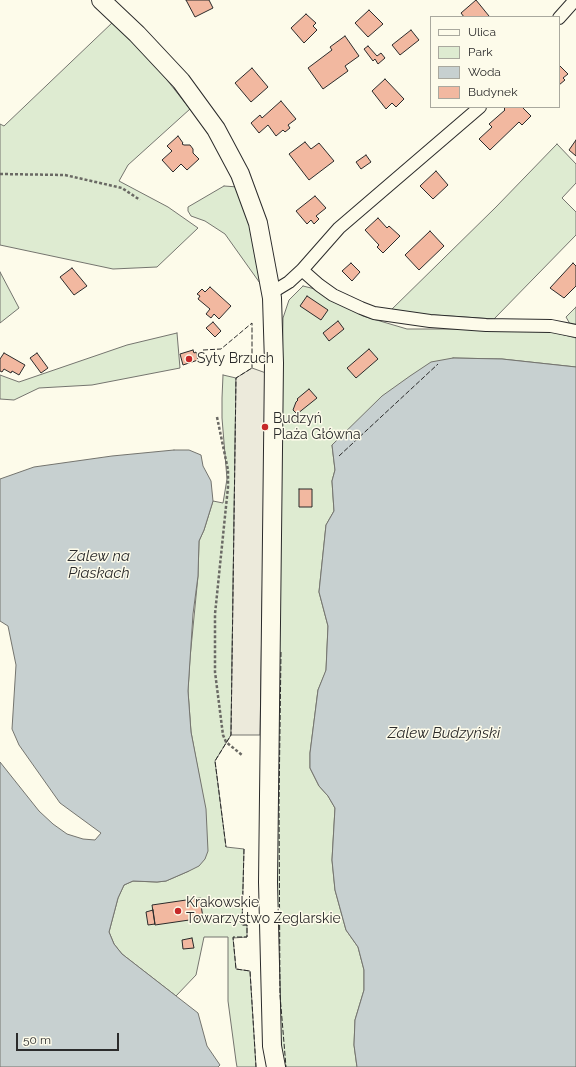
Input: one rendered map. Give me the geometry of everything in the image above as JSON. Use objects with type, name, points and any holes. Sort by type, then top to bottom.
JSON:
[{"type":"street","points":[[101,0],[137,34],[181,81],[216,129],[240,174],[258,223],[271,293],[274,363],[268,874],[272,1046],[276,1067]]},
{"type":"street","points":[[560,17],[575,0]]},
{"type":"street","points":[[271,293],[289,282],[302,270],[339,228],[479,108]]},
{"type":"street","points":[[302,270],[333,295],[374,313],[430,321],[486,325],[551,326],[576,331]]},
{"type":"path","points":[[0,174],[65,174],[122,188],[140,200]]},
{"type":"path","points":[[217,417],[228,470],[228,487],[215,614],[215,672],[223,735],[226,742],[242,756]]},
{"type":"green space","points":[[113,22],[144,51],[190,109],[128,165],[119,181],[168,207],[198,228],[157,267],[113,269],[0,245],[0,124],[4,126]]},
{"type":"green space","points":[[557,144],[576,164],[576,183],[562,198],[576,212],[576,235],[494,319],[389,312],[496,207]]},
{"type":"green space","points":[[224,186],[238,187],[252,225],[262,286],[225,234],[205,221],[191,216],[188,211],[188,207]]},
{"type":"green space","points":[[0,272],[19,308],[0,323]]},
{"type":"green space","points":[[303,286],[315,289],[363,316],[407,329],[470,329],[553,332],[576,338],[576,367],[502,359],[453,358],[332,445],[335,470],[332,481],[334,511],[326,525],[319,592],[328,626],[326,671],[318,690],[310,753],[310,768],[319,786],[328,796],[335,808],[332,860],[335,890],[346,930],[358,947],[364,970],[364,990],[355,1020],[354,1045],[357,1067],[284,1067],[279,1028],[275,842],[283,318],[289,300]]},
{"type":"green space","points":[[576,307],[576,326],[570,324],[566,317]]},
{"type":"green space","points":[[177,333],[180,368],[92,385],[39,388],[14,400],[0,399],[0,375],[19,382],[127,345]]},
{"type":"green space","points":[[223,375],[236,378],[231,735],[215,761],[226,847],[244,849],[242,925],[247,925],[247,937],[233,938],[236,969],[250,971],[256,1067],[237,1067],[228,1001],[228,937],[204,937],[196,975],[176,996],[122,954],[114,944],[109,932],[118,898],[124,885],[133,881],[166,881],[189,871],[200,781],[191,732],[188,691],[190,658],[198,576],[199,541],[213,501],[223,503],[227,479],[222,418]]},
{"type":"shaded area","points":[[252,368],[266,373],[260,735],[231,735],[236,378]]},
{"type":"water","name":"Zalew Budzyński","points":[[453,358],[502,359],[576,367],[576,1067],[357,1067],[354,1045],[355,1020],[364,990],[364,970],[358,947],[346,930],[335,890],[332,860],[335,808],[328,796],[319,786],[310,768],[310,753],[318,690],[326,670],[328,626],[319,592],[326,525],[334,511],[332,481],[335,470],[332,445],[382,396],[431,362]]},
{"type":"water","name":"Zalew na Piaskach","points":[[189,450],[201,455],[203,466],[211,481],[213,501],[199,541],[198,576],[193,614],[188,691],[191,732],[206,809],[208,851],[205,859],[199,866],[166,881],[133,881],[124,885],[118,898],[109,932],[114,944],[122,954],[198,1013],[207,1046],[220,1065],[218,1067],[0,1067],[0,762],[39,811],[67,834],[83,839],[95,840],[101,833],[60,803],[19,745],[12,729],[16,665],[8,626],[0,621],[0,479],[34,467],[112,456]]},
{"type":"building","points":[[186,0],[209,0],[213,8],[195,17]]},
{"type":"building","points":[[476,0],[489,16],[463,16],[461,13]]},
{"type":"building","points":[[369,10],[383,24],[368,37],[355,23]]},
{"type":"building","points":[[306,14],[316,23],[313,26],[317,30],[304,43],[291,28]]},
{"type":"building","points":[[411,30],[419,40],[400,55],[392,45]]},
{"type":"building","points":[[345,36],[359,56],[345,66],[348,71],[323,89],[308,68],[332,50],[330,47]]},
{"type":"building","points":[[368,46],[377,56],[381,53],[385,58],[378,64],[375,59],[373,61],[364,49]]},
{"type":"building","points":[[560,66],[568,74],[563,78],[565,80],[560,84]]},
{"type":"building","points":[[252,68],[268,87],[251,102],[235,83]]},
{"type":"building","points":[[385,79],[404,99],[396,107],[392,103],[386,109],[372,91]]},
{"type":"building","points":[[281,101],[296,119],[288,125],[290,128],[285,132],[283,130],[276,136],[268,125],[259,133],[251,123],[260,115],[262,118]]},
{"type":"building","points":[[523,108],[531,116],[522,125],[519,122],[490,150],[479,139],[492,127],[489,124],[505,110],[504,109]]},
{"type":"building","points":[[178,136],[183,143],[182,144],[190,145],[193,149],[193,153],[199,159],[187,170],[181,164],[173,172],[162,160],[172,151],[167,146]]},
{"type":"building","points":[[576,140],[576,156],[569,150]]},
{"type":"building","points":[[305,142],[311,149],[319,143],[334,161],[309,180],[289,154]]},
{"type":"building","points":[[366,155],[371,162],[361,169],[356,162]]},
{"type":"building","points":[[436,171],[448,185],[433,199],[420,186]]},
{"type":"building","points":[[315,196],[326,208],[316,216],[319,219],[314,224],[311,220],[307,224],[296,211]]},
{"type":"building","points":[[378,218],[387,228],[389,226],[400,236],[383,253],[377,247],[379,245],[365,230]]},
{"type":"building","points":[[430,231],[444,246],[419,270],[405,255]]},
{"type":"building","points":[[351,263],[360,272],[352,281],[342,271]]},
{"type":"building","points":[[573,263],[576,266],[576,286],[564,298],[550,288]]},
{"type":"building","points":[[72,268],[87,286],[74,295],[60,277]]},
{"type":"building","points":[[210,287],[231,306],[219,319],[214,314],[211,318],[206,314],[210,309],[198,299],[200,296],[197,294],[202,289],[205,292]]},
{"type":"building","points":[[307,296],[328,310],[321,320],[300,306]]},
{"type":"building","points":[[338,321],[344,329],[329,341],[323,333]]},
{"type":"building","points":[[213,322],[221,331],[215,337],[206,328]]},
{"type":"building","points":[[369,349],[378,359],[356,378],[347,368]]},
{"type":"building","points":[[193,350],[194,353],[196,352],[198,360],[183,365],[180,354]]},
{"type":"building","points":[[4,353],[25,365],[19,375],[4,369],[2,372],[0,371],[0,359]]},
{"type":"building","points":[[37,353],[48,368],[41,373],[30,358]]},
{"type":"building","points":[[309,389],[317,398],[297,414],[293,410],[298,400],[297,399]]},
{"type":"building","points":[[299,489],[312,489],[312,507],[299,507]]},
{"type":"building","name":"Krakowskie Towarzystwo Żeglarskie","points":[[200,898],[203,918],[155,925],[152,905]]},
{"type":"building","points":[[153,910],[155,924],[148,925],[146,912]]},
{"type":"building","points":[[192,938],[194,948],[183,949],[182,940]]},
{"type":"fence","points":[[203,350],[221,349],[252,323],[252,368],[236,378],[231,735],[215,761],[226,847]]},
{"type":"fence","points":[[339,456],[438,364]]},
{"type":"fence","points":[[281,652],[279,805],[280,995],[286,1067]]},
{"type":"fence","points":[[244,849],[242,925],[247,925],[247,937],[233,937],[236,969],[250,971],[256,1067]]},
{"type":"place","name":"Syty Brzuch","points":[[189,359]]},
{"type":"place","name":"Budzyń Plaża Główna","points":[[265,427]]},
{"type":"place","name":"Krakowskie Towarzystwo Żeglarskie","points":[[178,911]]}]
